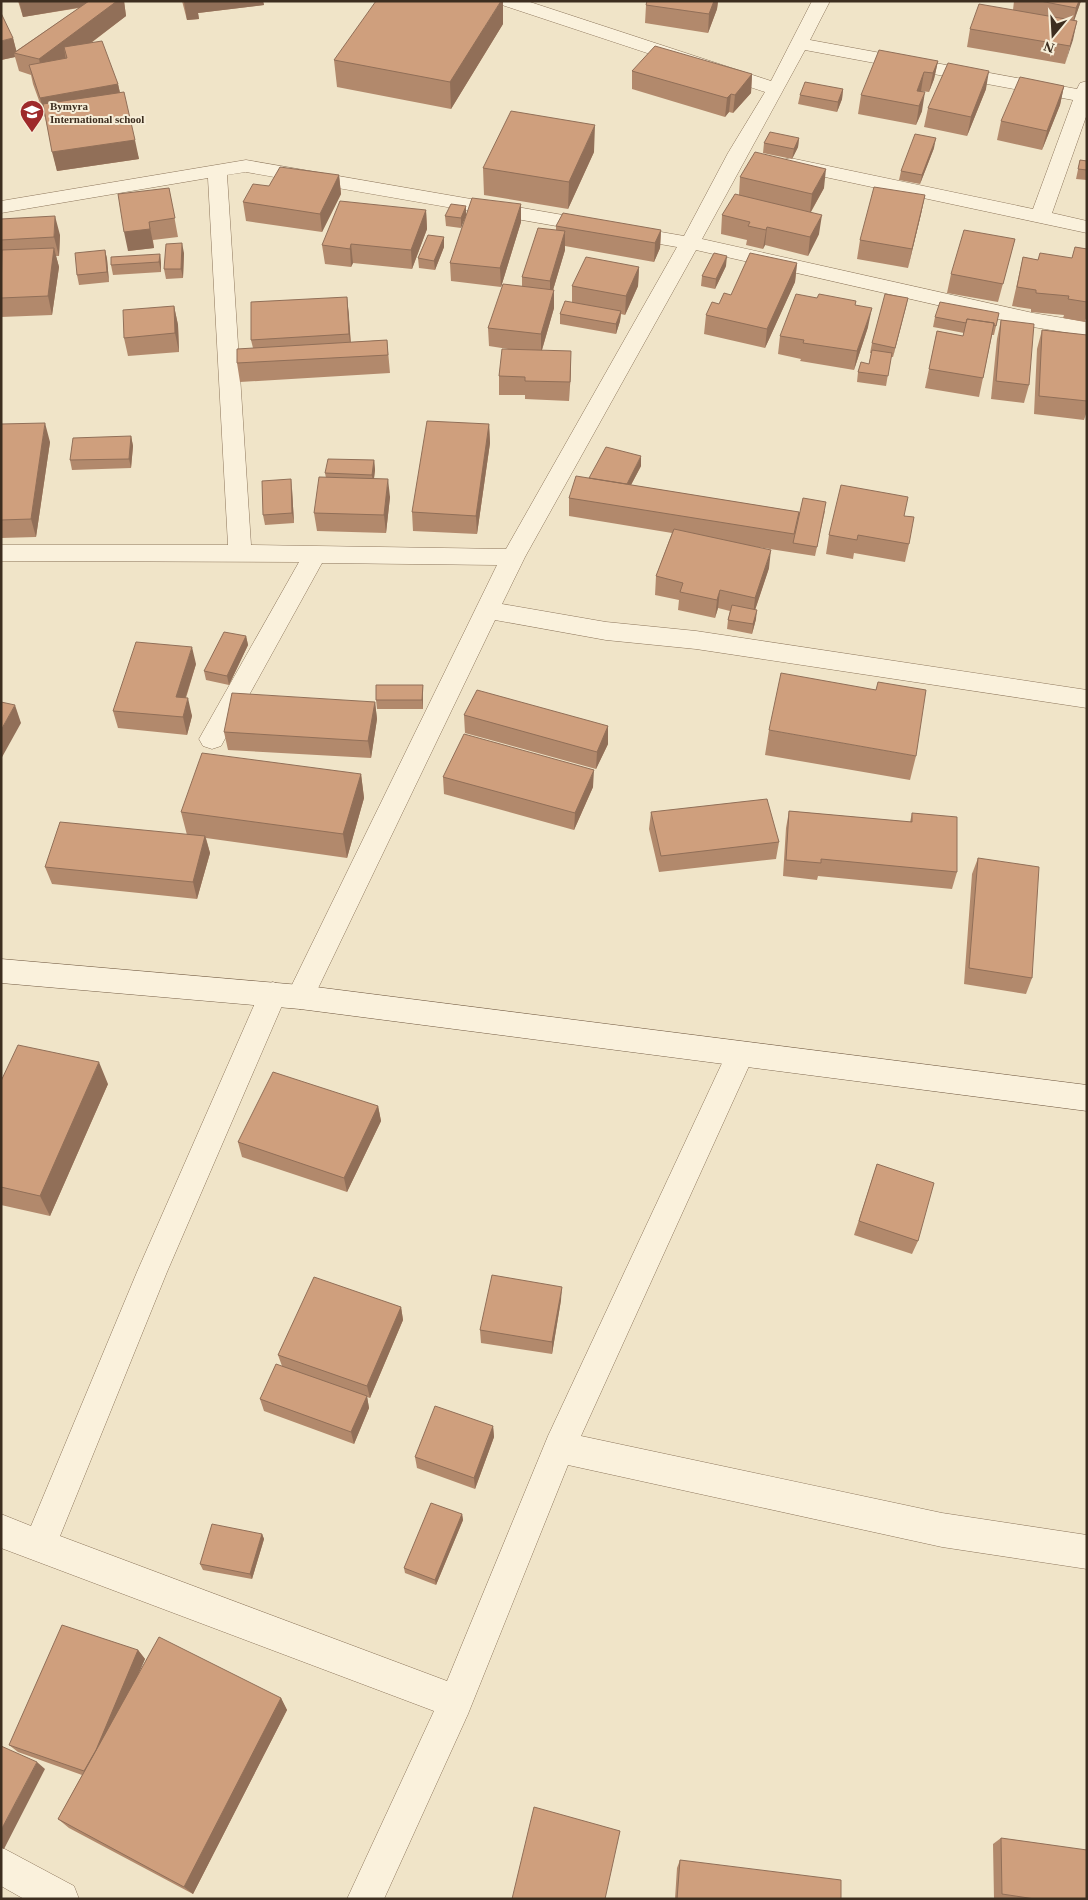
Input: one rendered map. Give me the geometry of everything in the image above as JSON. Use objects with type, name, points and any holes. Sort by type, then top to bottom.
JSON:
[{"type":"street","points":[[508,1],[776,89]]},
{"type":"street","points":[[40,1546],[152,1272],[286,995],[488,610],[513,557],[690,243],[756,157],[776,89],[799,43],[815,4]]},
{"type":"street","points":[[799,43],[1085,91],[1040,218]]},
{"type":"street","points":[[756,157],[1087,227]]},
{"type":"street","points":[[1,207],[246,166],[690,243],[1033,320],[1087,329]]},
{"type":"street","points":[[217,172],[240,553]]},
{"type":"street","points":[[1,553],[316,553],[513,557]]},
{"type":"street","points":[[212,739],[316,553]]},
{"type":"street","points":[[488,610],[606,631],[706,642],[1087,699]]},
{"type":"street","points":[[1,971],[286,995],[740,1055],[1087,1098]]},
{"type":"street","points":[[365,1899],[456,1702],[559,1447],[740,1055]]},
{"type":"street","points":[[559,1447],[942,1530],[1087,1552]]},
{"type":"street","points":[[1,1531],[456,1702]]},
{"type":"street","points":[[1,1865],[61,1899]]},
{"type":"building","points":[[89,1],[117,1],[39,59],[14,53]]},
{"type":"building","points":[[376,1],[501,1],[450,82],[334,60]]},
{"type":"building","points":[[647,1],[714,1],[709,14],[646,5]]},
{"type":"building","points":[[1040,1],[1079,1],[1076,8]]},
{"type":"building","points":[[979,4],[1077,21],[1070,46],[970,29]]},
{"type":"building","points":[[1,13],[13,38],[1,41]]},
{"type":"building","points":[[102,41],[118,84],[40,98],[29,65],[67,58],[64,47]]},
{"type":"building","points":[[655,46],[752,74],[735,95],[731,94],[727,98],[632,71]]},
{"type":"building","points":[[879,50],[938,61],[933,73],[924,72],[917,91],[925,92],[919,106],[861,95]]},
{"type":"building","points":[[948,63],[989,71],[971,117],[928,108]]},
{"type":"building","points":[[1020,77],[1064,86],[1047,131],[1001,121]]},
{"type":"building","points":[[805,82],[843,89],[838,102],[800,95]]},
{"type":"building","points":[[124,92],[135,140],[52,152],[43,104]]},
{"type":"building","points":[[511,111],[595,125],[569,182],[483,168]]},
{"type":"building","points":[[770,132],[799,138],[794,149],[764,143]]},
{"type":"building","points":[[915,134],[936,138],[922,175],[901,171]]},
{"type":"building","points":[[755,152],[826,169],[812,194],[740,177]]},
{"type":"building","points":[[1080,160],[1087,161],[1087,170],[1078,169]]},
{"type":"building","points":[[280,167],[339,175],[320,214],[243,202],[253,184],[269,186]]},
{"type":"building","points":[[874,187],[925,195],[912,249],[860,240]]},
{"type":"building","points":[[169,188],[175,218],[149,222],[150,229],[124,232],[118,194]]},
{"type":"building","points":[[735,194],[822,215],[810,237],[767,227],[766,230],[748,226],[750,222],[722,215]]},
{"type":"building","points":[[472,198],[521,204],[500,268],[450,263]]},
{"type":"building","points":[[340,201],[426,210],[411,250],[351,244],[350,249],[322,245]]},
{"type":"building","points":[[451,204],[466,206],[461,218],[445,216]]},
{"type":"building","points":[[563,213],[661,230],[655,243],[556,226]]},
{"type":"building","points":[[55,216],[54,237],[1,240],[1,219]]},
{"type":"building","points":[[538,228],[565,231],[550,281],[522,277]]},
{"type":"building","points":[[964,230],[1015,239],[1003,284],[951,274]]},
{"type":"building","points":[[428,235],[444,237],[434,261],[418,258]]},
{"type":"building","points":[[182,243],[181,269],[164,269],[166,244]]},
{"type":"building","points":[[1075,247],[1087,249],[1087,302],[1068,299],[1069,296],[1036,293],[1036,290],[1017,287],[1023,257],[1038,260],[1040,253],[1072,258]]},
{"type":"building","points":[[54,248],[48,296],[1,298],[2,250]]},
{"type":"building","points":[[105,250],[107,272],[77,275],[75,253]]},
{"type":"building","points":[[714,253],[727,256],[716,279],[702,276]]},
{"type":"building","points":[[750,253],[797,263],[767,329],[706,315],[712,302],[719,304],[724,293],[731,295]]},
{"type":"building","points":[[160,254],[159,262],[111,265],[111,257]]},
{"type":"building","points":[[586,257],[639,267],[626,296],[572,286]]},
{"type":"building","points":[[503,284],[554,290],[541,334],[488,328]]},
{"type":"building","points":[[796,294],[817,298],[819,294],[856,301],[855,305],[872,308],[857,351],[803,343],[804,340],[780,336]]},
{"type":"building","points":[[885,294],[908,298],[895,348],[872,343]]},
{"type":"building","points":[[347,297],[349,334],[251,340],[251,302]]},
{"type":"building","points":[[565,301],[621,311],[616,324],[560,314]]},
{"type":"building","points":[[940,302],[999,313],[996,326],[994,323],[967,319],[966,323],[935,317]]},
{"type":"building","points":[[174,306],[175,333],[124,338],[123,310]]},
{"type":"building","points":[[967,319],[994,323],[983,378],[929,369],[937,331],[963,336]]},
{"type":"building","points":[[1001,320],[1034,324],[1029,385],[996,381]]},
{"type":"building","points":[[1042,330],[1087,335],[1087,401],[1039,396]]},
{"type":"building","points":[[387,340],[388,355],[237,363],[237,349]]},
{"type":"building","points":[[502,349],[571,351],[570,382],[525,381],[525,377],[499,376]]},
{"type":"building","points":[[872,350],[892,353],[888,376],[858,372],[861,362],[869,364]]},
{"type":"building","points":[[427,421],[489,424],[476,516],[412,512]]},
{"type":"building","points":[[45,423],[31,519],[1,520],[1,424]]},
{"type":"building","points":[[131,436],[129,459],[70,460],[73,438]]},
{"type":"building","points":[[606,447],[641,456],[627,484],[589,478]]},
{"type":"building","points":[[328,459],[374,460],[372,475],[325,473]]},
{"type":"building","points":[[576,476],[799,512],[794,534],[569,498]]},
{"type":"building","points":[[319,477],[388,479],[384,515],[314,513]]},
{"type":"building","points":[[291,479],[292,513],[263,515],[262,481]]},
{"type":"building","points":[[841,485],[908,497],[904,516],[914,517],[909,544],[858,535],[857,540],[829,535]]},
{"type":"building","points":[[803,498],[826,502],[817,547],[793,543]]},
{"type":"building","points":[[674,529],[771,550],[755,598],[720,590],[717,600],[680,592],[683,583],[656,576]]},
{"type":"building","points":[[732,605],[757,610],[753,624],[728,620]]},
{"type":"building","points":[[224,632],[246,636],[227,676],[204,671]]},
{"type":"building","points":[[136,642],[192,647],[176,697],[188,698],[183,717],[113,711]]},
{"type":"building","points":[[781,673],[876,690],[878,682],[926,690],[916,756],[769,730]]},
{"type":"building","points":[[376,685],[423,685],[422,700],[376,700]]},
{"type":"building","points":[[477,690],[608,726],[597,752],[464,715]]},
{"type":"building","points":[[232,693],[375,702],[368,741],[224,732]]},
{"type":"building","points":[[1,702],[15,705],[1,730]]},
{"type":"building","points":[[464,734],[594,770],[575,813],[443,777]]},
{"type":"building","points":[[202,753],[361,774],[343,834],[181,812]]},
{"type":"building","points":[[767,799],[779,842],[661,856],[651,812]]},
{"type":"building","points":[[789,811],[912,822],[912,813],[957,817],[957,872],[821,859],[821,863],[786,860]]},
{"type":"building","points":[[60,822],[205,836],[193,882],[45,867]]},
{"type":"building","points":[[978,858],[1039,867],[1032,978],[969,968]]},
{"type":"building","points":[[18,1045],[99,1062],[40,1196],[1,1187],[1,1081]]},
{"type":"building","points":[[273,1072],[378,1106],[344,1178],[238,1142]]},
{"type":"building","points":[[877,1164],[934,1183],[918,1241],[859,1221]]},
{"type":"building","points":[[492,1275],[562,1287],[552,1342],[480,1330]]},
{"type":"building","points":[[314,1277],[401,1307],[367,1386],[278,1355]]},
{"type":"building","points":[[276,1364],[367,1396],[351,1432],[260,1399]]},
{"type":"building","points":[[435,1406],[493,1426],[474,1478],[415,1457]]},
{"type":"building","points":[[431,1503],[462,1514],[435,1580],[404,1568]]},
{"type":"building","points":[[212,1524],[262,1534],[250,1574],[200,1564]]},
{"type":"building","points":[[62,1625],[138,1650],[96,1750],[84,1771],[9,1745]]},
{"type":"building","points":[[159,1637],[281,1698],[184,1887],[58,1819]]},
{"type":"building","points":[[1,1746],[37,1762],[1,1830]]},
{"type":"building","points":[[534,1807],[620,1831],[605,1899],[512,1899]]},
{"type":"building","points":[[1001,1838],[1087,1850],[1087,1899],[1035,1899],[1002,1894]]},
{"type":"building","points":[[680,1860],[841,1880],[841,1899],[677,1899]]},
{"type":"place","name":"Bymyra International school","points":[[32,133]]}]
